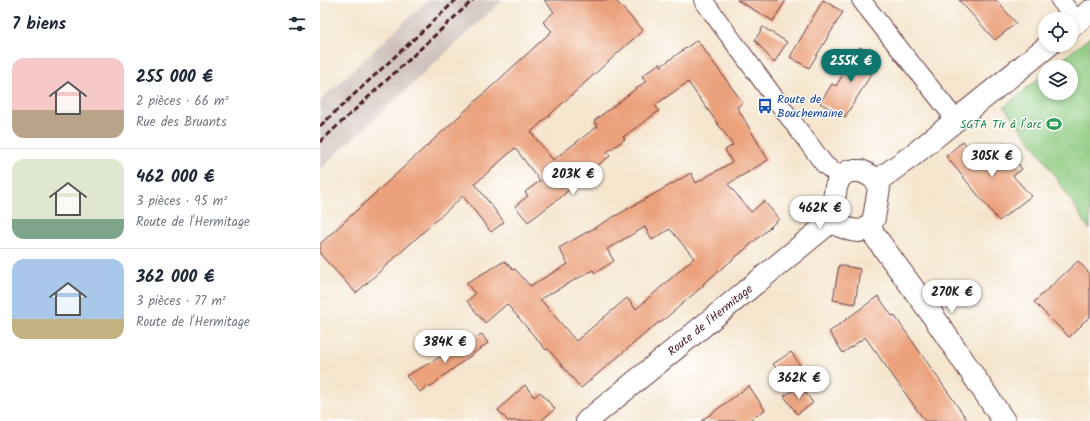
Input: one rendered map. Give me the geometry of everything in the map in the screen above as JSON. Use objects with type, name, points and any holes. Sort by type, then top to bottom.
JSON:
[{"type":"street","points":[[703,0],[824,164],[840,177]]},
{"type":"street","points":[[861,0],[956,120]]},
{"type":"street","points":[[1060,0],[1080,20]]},
{"type":"street","points":[[877,181],[912,155],[1040,52]]},
{"type":"street","points":[[849,171],[861,171],[877,181],[879,188],[874,218],[869,228],[859,231],[840,226],[834,219],[832,210],[836,187],[840,177],[849,171]]},
{"type":"street","name":"Route de l'Hermitage","points":[[587,421],[834,219]]},
{"type":"street","points":[[869,228],[931,312],[1004,421]]},
{"type":"shaded area","points":[[428,0],[503,0],[320,169],[320,101]]},
{"type":"green space","name":"SGTA Tir à l’arc","points":[[1090,37],[1090,230],[1041,155],[1004,107],[1038,79],[1038,100],[1078,100],[1078,60],[1062,60],[1072,52],[1078,52],[1078,47]]},
{"type":"building","points":[[544,0],[615,0],[643,30],[531,132],[553,160],[598,126],[594,121],[646,81],[642,76],[660,63],[661,66],[697,40],[743,103],[737,107],[768,160],[728,184],[751,212],[764,201],[779,219],[660,323],[659,322],[581,388],[507,304],[485,323],[467,301],[475,294],[466,283],[505,261],[513,270],[515,269],[530,286],[568,264],[559,248],[691,173],[696,183],[732,162],[725,150],[733,145],[688,82],[655,105],[659,111],[623,137],[625,139],[607,152],[610,156],[574,183],[576,185],[528,222],[515,206],[528,196],[525,192],[540,181],[515,148],[475,184],[504,222],[491,232],[463,196],[356,293],[320,254],[320,244],[552,31],[543,22],[554,12]],"holes":[[[645,227],[652,240],[670,229],[694,258],[636,309],[627,298],[576,341],[540,299],[593,270],[595,273],[614,261],[607,249]]]},
{"type":"building","points":[[737,0],[786,0],[773,21]]},
{"type":"building","points":[[823,0],[843,12],[809,68],[790,57]]},
{"type":"building","points":[[959,0],[996,0],[1016,23],[995,40]]},
{"type":"building","points":[[763,27],[787,42],[774,63],[755,40]]},
{"type":"building","points":[[860,47],[880,60],[845,117],[820,103],[832,84],[836,86]]},
{"type":"building","points":[[963,141],[980,163],[1003,143],[1022,169],[1013,176],[1031,196],[999,221],[946,156]]},
{"type":"building","points":[[1078,261],[1090,274],[1090,317],[1069,337],[1034,302]]},
{"type":"building","points":[[839,265],[860,269],[855,304],[833,300]]},
{"type":"building","points":[[878,296],[892,316],[894,315],[968,421],[925,421],[865,337],[843,353],[829,332]]},
{"type":"building","points":[[482,334],[488,343],[442,377],[430,388],[428,385],[420,392],[406,376]]},
{"type":"building","points":[[791,352],[800,365],[783,378],[773,364]]},
{"type":"building","points":[[525,385],[534,397],[540,392],[555,409],[541,421],[508,421],[498,410]]},
{"type":"building","points":[[749,386],[765,410],[748,421],[701,421]]},
{"type":"building","points":[[801,386],[813,403],[797,414],[784,396]]},
{"type":"railway","points":[[320,126],[456,0]]},
{"type":"railway","points":[[320,142],[473,0]]},
{"type":"place","name":"Route de Bouchemaine","points":[[765,106]]},
{"type":"place","name":"SGTA Tir à l’arc","points":[[1054,124]]}]
